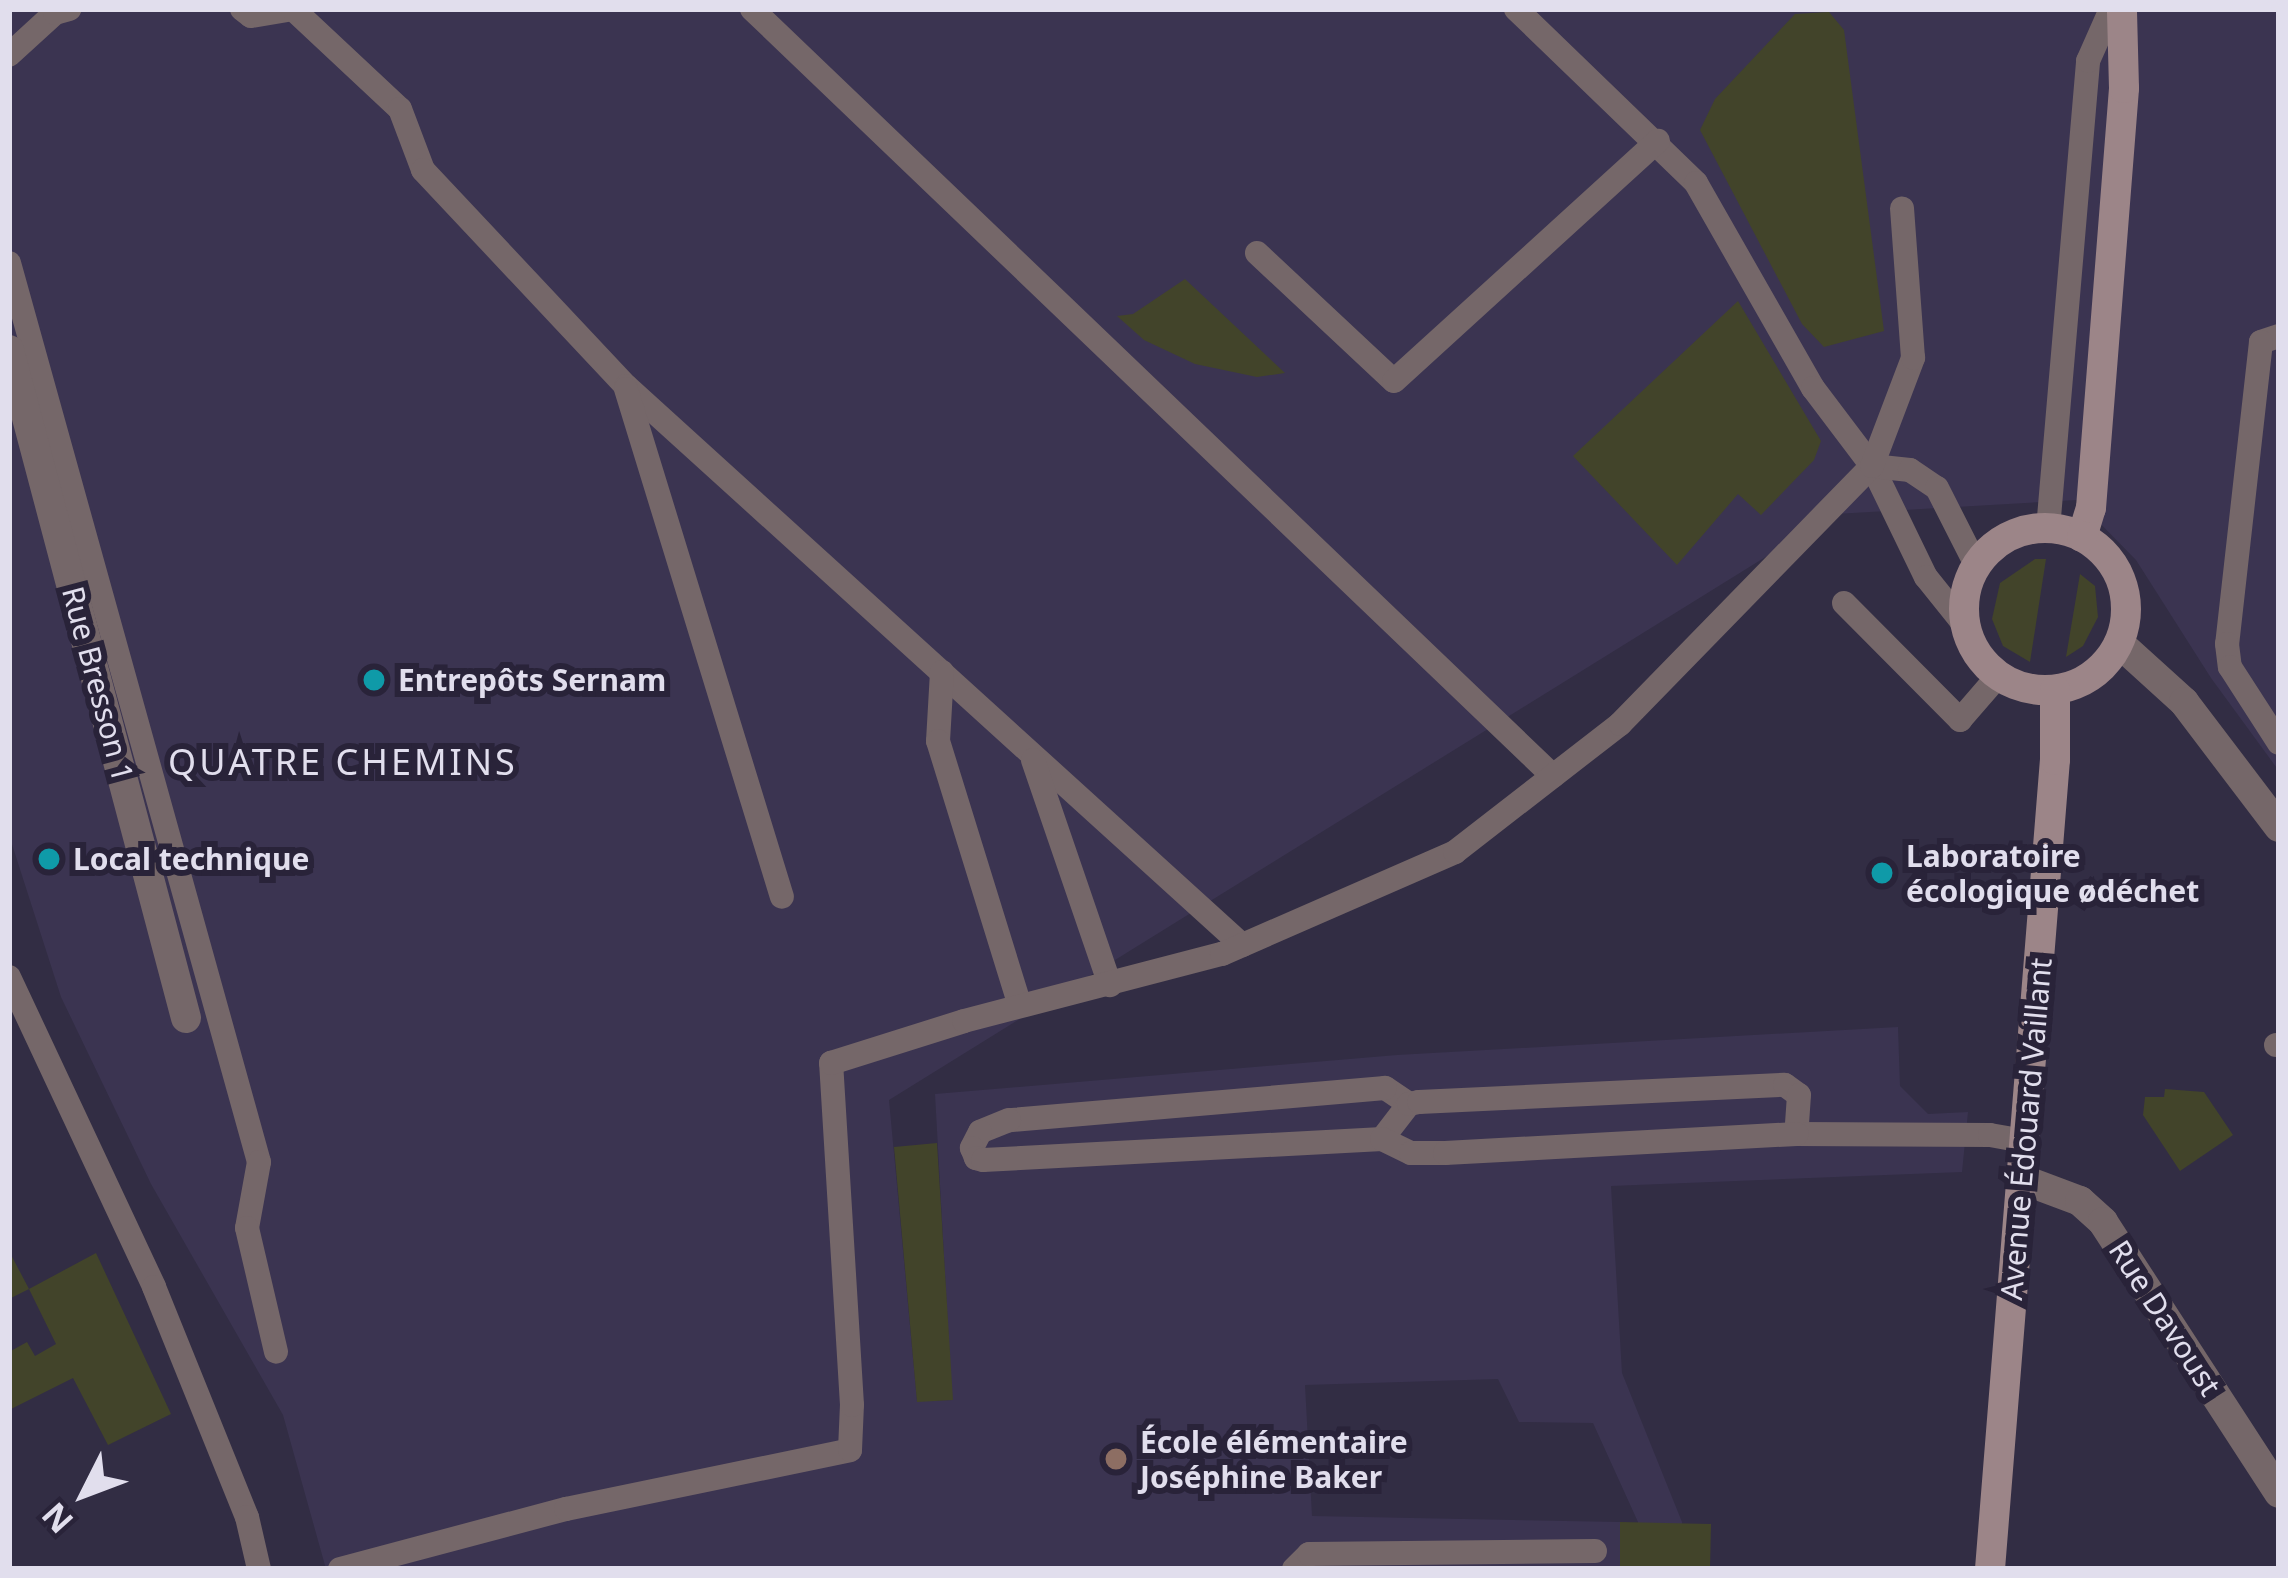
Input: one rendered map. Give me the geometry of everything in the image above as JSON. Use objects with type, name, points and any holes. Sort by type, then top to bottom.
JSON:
[{"type":"main road","points":[[2082,537],[2091,508],[2124,88],[2122,9]]},
{"type":"main road","points":[[2048,529],[2082,537],[2109,560],[2121,580],[2126,612],[2119,643],[2093,675],[2055,689],[2026,687],[1999,675],[1979,655],[1967,628],[1966,596],[1977,567],[2007,538],[2048,529]]},
{"type":"main road","name":"Avenue Édouard Vaillant","points":[[1990,1569],[2055,760],[2055,689]]},
{"type":"street","name":"Rue Bresson 1","points":[[9,350],[186,1018]]},
{"type":"street","points":[[2119,643],[2184,702],[2279,827]]},
{"type":"street","name":"Rue Davoust","points":[[2021,1179],[2080,1201],[2103,1222],[2279,1493]]},
{"type":"lane","points":[[9,55],[55,13],[69,9]]},
{"type":"lane","points":[[242,9],[251,16],[293,9],[400,110],[423,170],[626,386],[1241,945]]},
{"type":"lane","points":[[752,9],[1553,776]]},
{"type":"lane","points":[[1516,9],[1658,141],[1696,183],[1813,388],[1872,466],[1927,577],[1967,628]]},
{"type":"lane","points":[[2048,529],[2088,61],[2111,9]]},
{"type":"lane","points":[[1257,253],[1394,381],[1658,141]]},
{"type":"lane","points":[[340,1569],[566,1509],[850,1450],[852,1405],[831,1063],[1241,945],[1455,852],[1620,724],[1872,466],[1912,358],[1902,208]]},
{"type":"lane","points":[[9,263],[260,1162],[247,1228],[276,1352]]},
{"type":"lane","points":[[2279,336],[2261,342],[2227,644],[2230,667],[2279,743]]},
{"type":"lane","points":[[626,386],[782,897]]},
{"type":"lane","points":[[1872,466],[1910,470],[1937,488],[1977,567]]},
{"type":"lane","points":[[1844,603],[1960,720],[1999,675]]},
{"type":"lane","points":[[941,673],[938,741],[1020,1006]]},
{"type":"lane","points":[[1031,754],[1110,985]]},
{"type":"lane","points":[[9,977],[154,1287],[247,1517],[259,1569]]},
{"type":"lane","points":[[1796,1134],[1798,1094],[1785,1085],[1409,1104],[1384,1088],[1009,1120],[980,1132],[972,1148],[976,1158],[983,1160],[1382,1139],[1411,1153],[1796,1134],[1990,1136],[2024,1141]]},
{"type":"lane","points":[[1382,1139],[1409,1104]]},
{"type":"lane","points":[[1294,1569],[1309,1554],[1595,1551]]},
{"type":"shaded area","points":[[9,9],[2279,9],[2279,771],[2211,678],[2136,560],[2077,500],[1835,514],[889,1100],[917,1401],[952,1400],[935,1094],[1397,1055],[1898,1027],[1900,1086],[1928,1114],[1968,1112],[1962,1172],[1611,1186],[1622,1373],[1682,1522],[1681,1569],[1638,1569],[1638,1522],[1593,1423],[1519,1422],[1498,1379],[1305,1385],[1312,1516],[1620,1522],[1620,1569],[326,1569],[283,1415],[151,1184],[61,997],[9,835]]},
{"type":"green space","points":[[1829,12],[1844,30],[1884,331],[1824,347],[1802,324],[1700,130],[1715,99],[1795,14]]},
{"type":"green space","points":[[1185,279],[1285,373],[1257,377],[1195,364],[1144,340],[1117,316],[1133,314]]},
{"type":"green space","points":[[1738,301],[1821,441],[1814,460],[1761,515],[1738,494],[1677,565],[1573,456]]},
{"type":"green space","points":[[2035,559],[2046,559],[2030,662],[2003,646],[1992,619],[2000,583]]},
{"type":"green space","points":[[2080,574],[2095,586],[2098,617],[2083,646],[2066,657]]},
{"type":"green space","points":[[2165,1089],[2204,1092],[2233,1135],[2180,1171],[2143,1115],[2145,1097],[2164,1097]]},
{"type":"green space","points":[[937,1143],[953,1400],[917,1402],[894,1147]]},
{"type":"green space","points":[[9,1251],[29,1289],[9,1299]]},
{"type":"green space","points":[[96,1253],[171,1414],[108,1445],[73,1378],[9,1410],[9,1352],[27,1342],[35,1356],[56,1344],[29,1289]]},
{"type":"green space","points":[[1620,1522],[1711,1524],[1710,1569],[1620,1569]]},
{"type":"place","name":"Entrepôts Sernam","points":[[374,680]]},
{"type":"place","name":"Local technique","points":[[49,859]]},
{"type":"place","name":"Laboratoire écologique ødéchet","points":[[1882,873]]},
{"type":"place","name":"École élémentaire Joséphine Baker","points":[[1116,1459]]},
{"type":"district","name":"QUATRE CHEMINS","points":[[343,762]]}]
